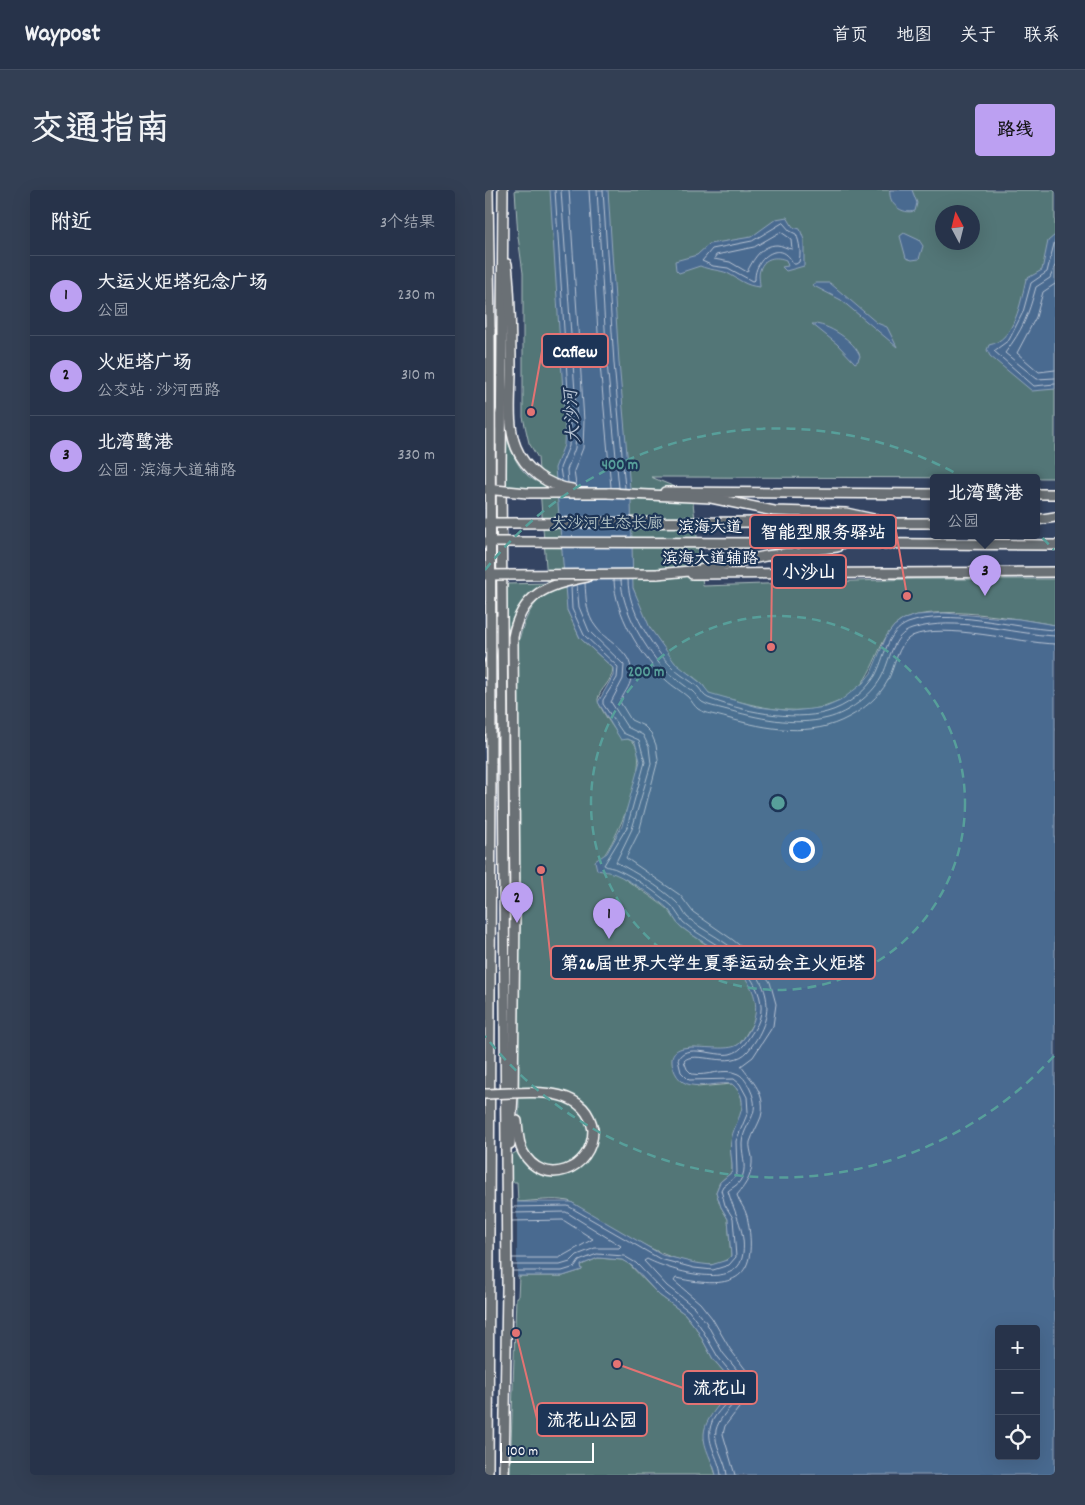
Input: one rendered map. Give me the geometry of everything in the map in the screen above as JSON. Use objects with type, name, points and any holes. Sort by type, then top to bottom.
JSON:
[{"type":"main road","points":[[485,217],[487,190]]},
{"type":"main road","points":[[487,190],[490,329],[487,576],[491,763],[488,1475]]},
{"type":"main road","points":[[503,190],[503,221],[510,295],[502,355],[501,475],[507,1287],[504,1475]]},
{"type":"main road","points":[[506,329],[513,440],[522,459],[535,474],[555,485],[609,493],[711,498],[767,510],[846,514],[892,523]]},
{"type":"main road","points":[[485,394],[492,412],[501,475]]},
{"type":"main road","points":[[485,474],[488,520]]},
{"type":"main road","points":[[485,491],[527,493],[930,494]]},
{"type":"main road","points":[[1040,494],[1055,494]]},
{"type":"main road","points":[[1040,520],[1055,517]]},
{"type":"main road","name":"滨海大道","points":[[488,520],[930,522]]},
{"type":"main road","points":[[1040,521],[1055,522]]},
{"type":"main road","name":"滨海大道","points":[[485,542],[800,547],[877,543],[1055,545]]},
{"type":"main road","points":[[1030,545],[1055,550]]},
{"type":"main road","points":[[657,574],[700,570],[800,547]]},
{"type":"main road","name":"滨海大道辅路","points":[[487,576],[1055,572]]},
{"type":"main road","points":[[506,1190],[513,1095],[515,913],[512,646],[517,620],[524,608],[541,591],[555,584],[610,574]]},
{"type":"main road","points":[[485,609],[487,576]]},
{"type":"main road","points":[[485,674],[497,630],[502,580]]},
{"type":"main road","points":[[505,840],[515,913]]},
{"type":"main road","points":[[485,898],[489,941]]},
{"type":"main road","points":[[485,1094],[551,1094],[569,1097],[588,1112],[593,1130],[590,1150],[578,1164],[557,1171],[539,1168],[529,1161],[521,1147],[513,1095]]},
{"type":"green space","name":"大沙河生态长廊","points":[[515,190],[1055,190],[1055,478],[1040,478],[1040,474],[930,474],[930,478],[651,477],[680,489],[693,503],[703,586],[915,579],[1055,579],[1055,625],[978,614],[957,613],[919,615],[905,619],[889,633],[868,673],[854,692],[841,701],[826,706],[795,710],[764,707],[709,693],[699,681],[681,669],[661,646],[640,608],[633,588],[567,610],[580,638],[613,668],[611,678],[598,699],[604,713],[621,739],[633,742],[638,754],[638,771],[633,792],[617,833],[601,859],[616,873],[651,896],[671,913],[681,927],[737,969],[748,982],[755,997],[757,1012],[750,1028],[738,1045],[722,1049],[694,1047],[680,1049],[697,1087],[732,1084],[742,1098],[741,1113],[731,1144],[732,1172],[720,1182],[716,1192],[721,1207],[728,1219],[731,1256],[717,1264],[700,1265],[659,1252],[618,1231],[568,1201],[518,1202],[517,1182],[511,1182],[511,1155],[518,1151],[519,1116],[516,652],[526,618],[535,604],[548,592],[540,489],[505,486],[505,432],[513,455],[521,469],[540,483],[538,458],[529,443],[523,417],[523,273],[518,237]]},
{"type":"green space","points":[[547,583],[525,599],[512,620],[506,638],[505,584]]},
{"type":"green space","points":[[598,1258],[622,1260],[628,1263],[659,1295],[685,1314],[696,1328],[713,1359],[731,1380],[730,1388],[704,1439],[716,1475],[510,1475],[516,1297],[518,1297],[519,1276],[563,1276],[582,1270],[581,1265]]},
{"type":"water","name":"大沙河","points":[[550,190],[608,190],[619,362],[631,500],[633,588],[650,628],[675,663],[702,684],[709,693],[758,707],[792,711],[826,707],[840,701],[863,683],[871,673],[887,635],[894,626],[904,619],[917,615],[944,613],[1019,619],[1055,625],[1055,1475],[716,1475],[705,1444],[704,1434],[709,1419],[728,1392],[731,1380],[713,1359],[696,1328],[685,1314],[659,1295],[632,1266],[622,1260],[598,1258],[581,1265],[582,1270],[563,1276],[485,1276],[485,1202],[571,1202],[662,1255],[711,1265],[727,1260],[731,1256],[728,1219],[721,1207],[716,1192],[720,1182],[732,1172],[731,1145],[733,1133],[741,1112],[742,1098],[732,1084],[698,1086],[683,1082],[677,1076],[673,1067],[672,1056],[677,1050],[686,1048],[733,1047],[740,1043],[749,1030],[756,1006],[749,984],[732,963],[680,926],[669,910],[643,890],[615,874],[597,870],[595,861],[607,853],[622,826],[640,761],[635,742],[628,739],[621,740],[598,702],[613,676],[613,668],[580,638],[567,610],[555,468],[564,445],[565,422]]},
{"type":"water","points":[[890,190],[912,190],[917,203],[915,211],[905,211],[897,207],[891,200]]},
{"type":"water","points":[[787,217],[793,227],[800,229],[804,240],[804,266],[786,271],[782,267],[788,266],[786,260],[774,258],[767,260],[759,272],[760,287],[746,284],[727,273],[700,266],[679,273],[676,270],[675,261],[697,255],[709,244],[751,237],[776,219]]},
{"type":"water","points":[[904,233],[919,240],[923,246],[919,259],[912,260],[906,258],[900,236]]},
{"type":"water","points":[[1055,235],[1055,389],[1032,391],[990,356],[987,350],[989,345],[998,342],[1011,328],[1019,308],[1026,279],[1042,270],[1048,241]]},
{"type":"water","points":[[815,283],[830,283],[877,323],[887,327],[897,347],[841,300],[812,285]]},
{"type":"water","points":[[812,324],[825,326],[847,339],[860,356],[858,361],[855,363],[837,344]]},
{"type":"pier","points":[[517,1199],[517,1279],[485,1279],[485,1200]]},
{"type":"place","name":"Cafiew","points":[[531,412]]},
{"type":"place","name":"智能型服务驿站","points":[[907,596]]},
{"type":"place","name":"北湾鹭港","points":[[985,596]]},
{"type":"place","name":"小沙山","points":[[771,647]]},
{"type":"place","name":"第26届世界大学生夏季运动会主火炬塔","points":[[541,870]]},
{"type":"place","name":"火炬塔广场","points":[[517,923]]},
{"type":"place","name":"大运火炬塔纪念广场","points":[[609,939]]},
{"type":"place","name":"流花山公园","points":[[516,1333]]},
{"type":"place","name":"流花山","points":[[617,1364]]}]
